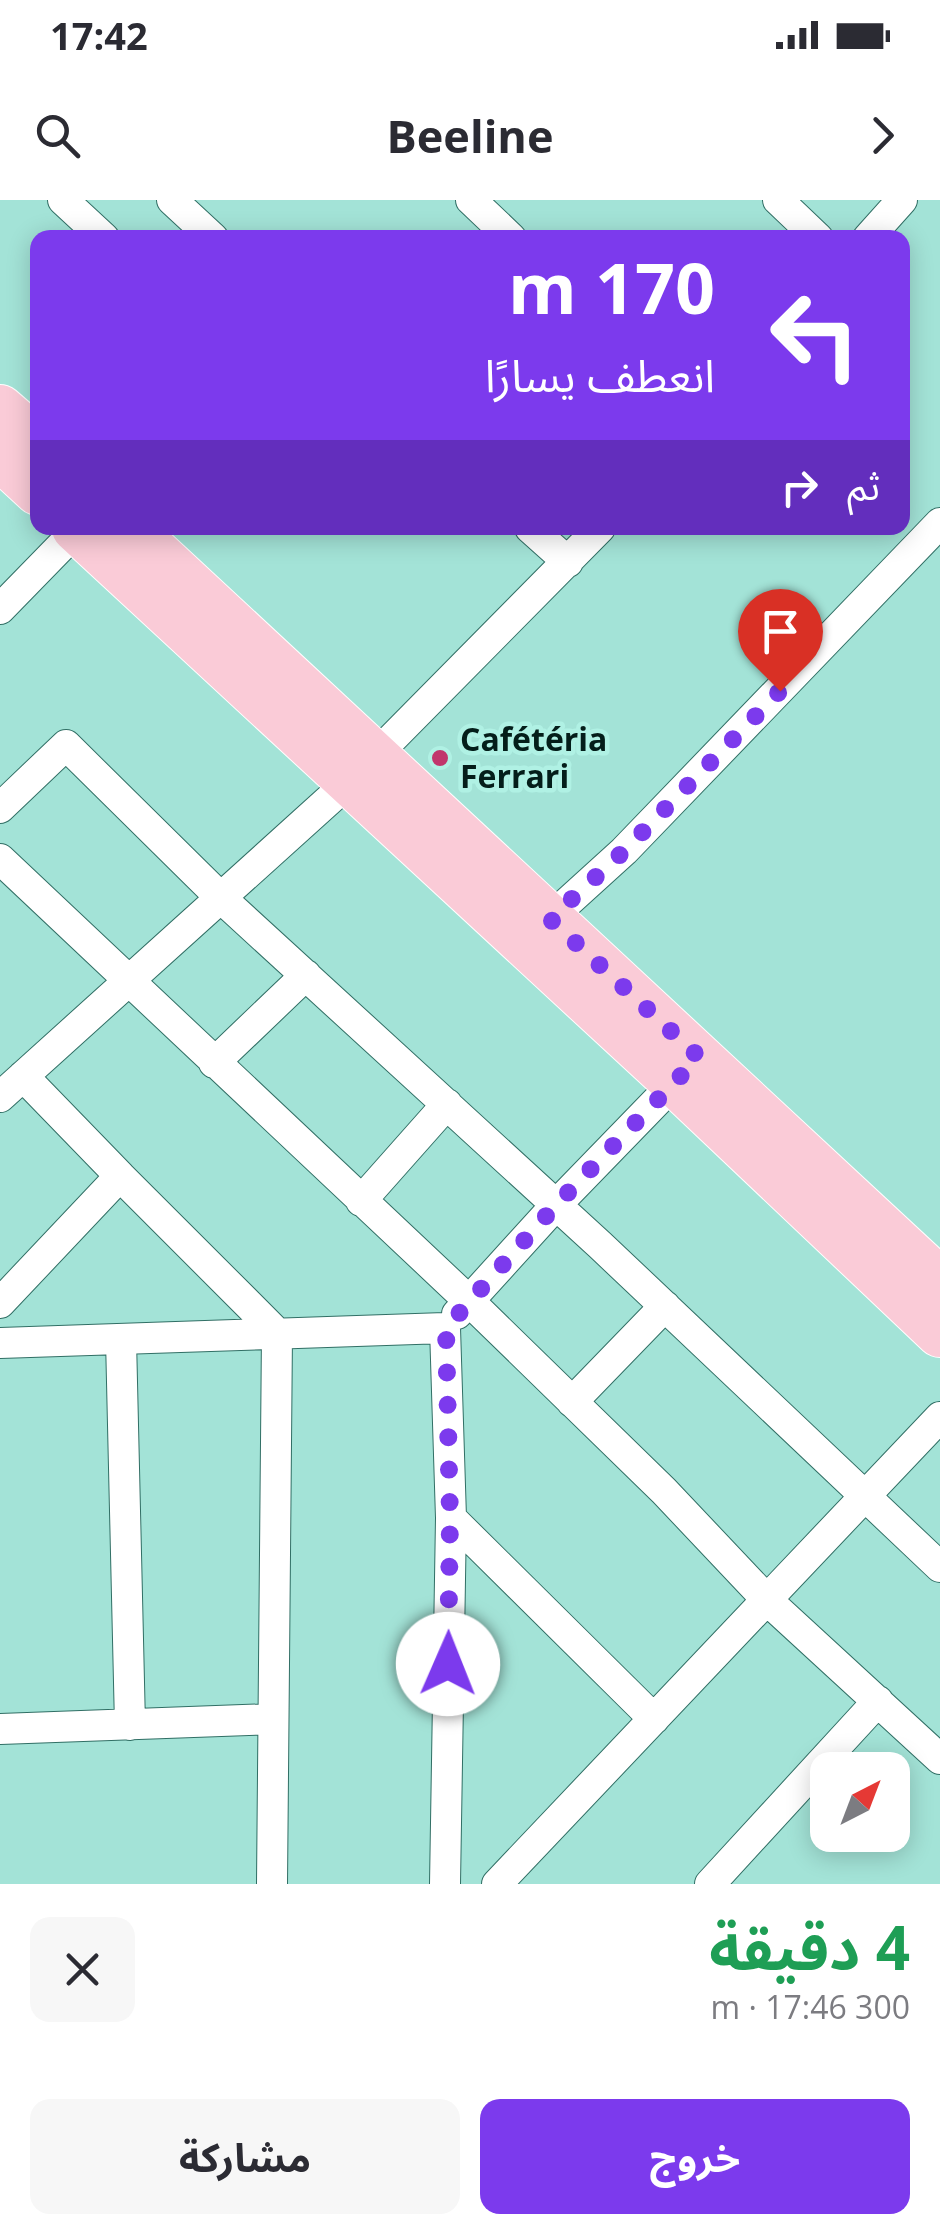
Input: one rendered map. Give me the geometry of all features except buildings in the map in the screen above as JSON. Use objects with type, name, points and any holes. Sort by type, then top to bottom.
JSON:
[{"type":"main road","points":[[11,442],[30,476]]},
{"type":"main road","points":[[85,535],[361,769],[687,1070],[940,1282]]},
{"type":"main road","points":[[135,535],[361,769]]},
{"type":"main road","points":[[687,1070],[940,1332]]},
{"type":"street","points":[[172,200],[204,230]]},
{"type":"street","points":[[470,200],[502,230]]},
{"type":"street","points":[[778,200],[810,230]]},
{"type":"street","points":[[875,230],[902,200]]},
{"type":"street","points":[[72,203],[97,230]]},
{"type":"street","points":[[537,931],[650,824],[940,522]]},
{"type":"street","points":[[0,608],[70,535]]},
{"type":"street","points":[[538,535],[568,562]]},
{"type":"street","points":[[0,1097],[361,769],[593,535]]},
{"type":"street","points":[[0,808],[66,745],[221,898],[665,1306],[940,1567]]},
{"type":"street","points":[[0,859],[468,1300],[664,1491],[767,1600],[940,1759]]},
{"type":"street","points":[[214,1063],[306,975]]},
{"type":"street","points":[[445,1884],[450,1518],[446,1328],[556,1205],[687,1070]]},
{"type":"street","points":[[23,1076],[277,1333],[272,1884]]},
{"type":"street","points":[[360,1201],[447,1104]]},
{"type":"street","points":[[0,1304],[120,1176]]},
{"type":"street","points":[[572,1402],[665,1306]]},
{"type":"street","points":[[0,1343],[446,1328]]},
{"type":"street","points":[[121,1338],[130,1725]]},
{"type":"street","points":[[497,1884],[940,1417]]},
{"type":"street","points":[[450,1518],[654,1719]]},
{"type":"street","points":[[710,1884],[878,1700]]},
{"type":"street","points":[[0,1729],[273,1718]]},
{"type":"place","name":"Cafétéria Ferrari","points":[[440,758]]},
{"type":"route","points":[[448,1664],[446,1328],[556,1205],[699,1057],[550,919],[624,851],[780,691]]}]
